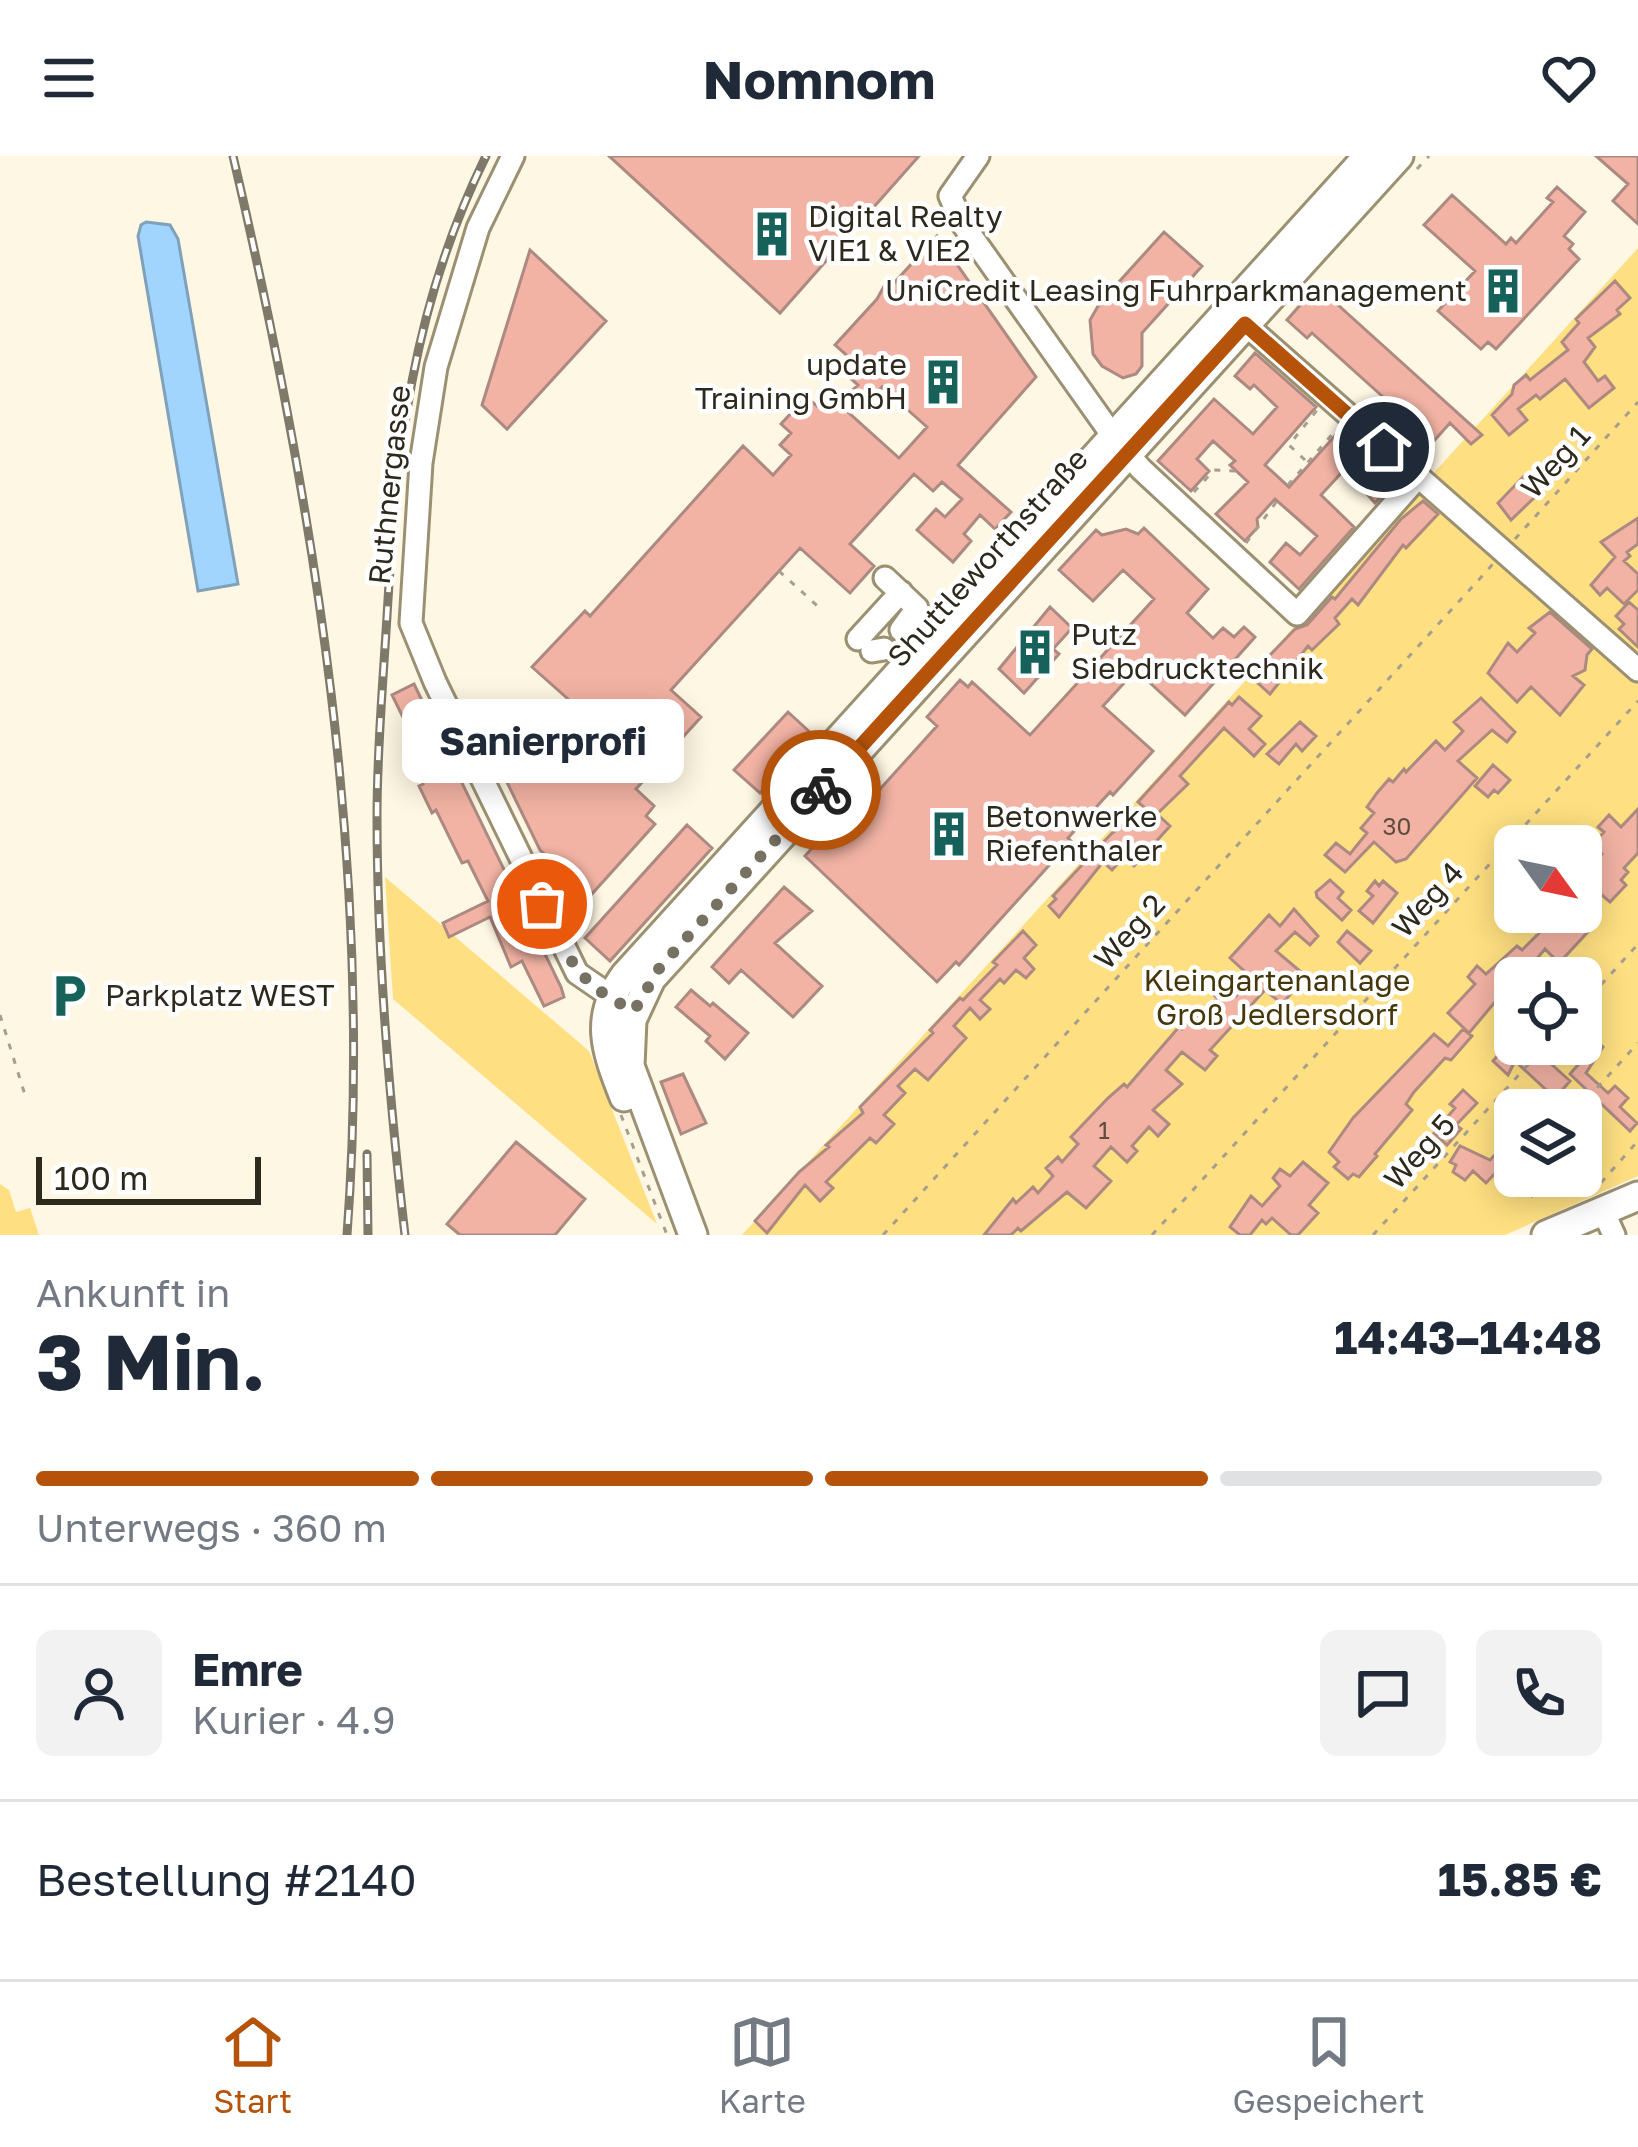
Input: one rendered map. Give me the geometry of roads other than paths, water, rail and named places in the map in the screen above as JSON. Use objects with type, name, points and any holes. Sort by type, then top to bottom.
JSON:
[{"type":"main road","name":"Shuttleworthstraße","points":[[1122,446],[1368,156]]},
{"type":"main road","name":"Shuttleworthstraße","points":[[622,1005],[661,934],[1122,446],[1406,164]]},
{"type":"main road","points":[[622,1005],[603,1027],[606,1047],[677,1235]]},
{"type":"main road","points":[[622,1005],[633,1081],[693,1235]]},
{"type":"main road","points":[[1546,1235],[1638,1196]]},
{"type":"street","name":"Ruthnergasse","points":[[513,156],[478,228],[436,367],[421,463],[412,623],[435,682],[577,973],[622,1005]]},
{"type":"street","points":[[978,156],[955,184],[950,196],[954,210],[1122,446],[1297,614],[1418,477]]},
{"type":"street","points":[[1245,324],[1638,670]]},
{"type":"street","points":[[871,646],[893,585],[917,608],[901,629]]},
{"type":"water","points":[[146,222],[170,225],[178,239],[238,584],[198,591],[138,236]]},
{"type":"railway","points":[[233,156],[289,422],[331,692],[352,963],[347,1235]]},
{"type":"railway","points":[[405,1235],[379,921],[378,766],[391,555],[403,437],[424,325],[440,269],[486,156]]},
{"type":"railway","points":[[367,1154],[368,1235]]},
{"type":"place","name":"Digital Realty VIE1 & VIE2","points":[[772,234]]},
{"type":"place","name":"UniCredit Leasing Fuhrparkmanagement","points":[[1503,291]]},
{"type":"place","name":"update Training GmbH","points":[[943,382]]},
{"type":"place","name":"Putz Siebdrucktechnik","points":[[1035,652]]},
{"type":"place","name":"Betonwerke Riefenthaler","points":[[949,834]]},
{"type":"place","name":"Sanierprofi","points":[[542,904]]},
{"type":"place","name":"Parkplatz WEST","points":[[69,996]]},
{"type":"park label","name":"Kleingartenanlage Groß Jedlersdorf","points":[[1277,998]]}]
